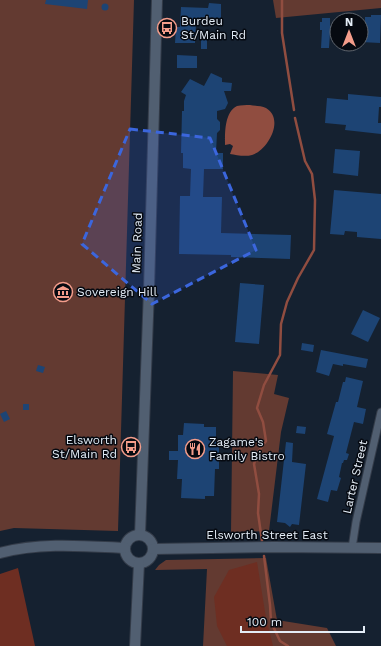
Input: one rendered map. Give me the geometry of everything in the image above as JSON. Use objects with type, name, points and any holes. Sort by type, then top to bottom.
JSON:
[{"type":"main road","name":"Main Road","points":[[140,535],[157,0]]},
{"type":"main road","points":[[140,535],[149,540],[153,549],[150,557],[139,563],[134,562],[129,558],[126,554],[125,548],[126,543],[130,538],[140,535]]},
{"type":"main road","points":[[0,553],[36,547],[125,548]]},
{"type":"main road","name":"Elsworth Street East","points":[[153,549],[381,548]]},
{"type":"main road","points":[[135,646],[139,563]]},
{"type":"street","name":"Larter Street","points":[[352,548],[356,522],[381,412]]},
{"type":"highlighted area","points":[[130,129],[210,138],[256,250],[152,304],[82,244]]},
{"type":"shaded area","name":"Sovereign Hill","points":[[0,0],[134,0],[118,531],[14,528],[0,531]]},
{"type":"shaded area","points":[[273,0],[381,0],[381,8],[276,18]]},
{"type":"shaded area","points":[[250,105],[264,107],[272,113],[274,126],[272,134],[264,147],[252,155],[244,156],[230,154],[233,146],[230,144],[225,145],[226,122],[228,117],[237,106]]},
{"type":"shaded area","points":[[233,371],[278,375],[274,394],[289,398],[281,432],[269,531],[231,532]]},
{"type":"shaded area","points":[[266,558],[277,620],[327,628],[336,646],[203,646],[207,569],[155,570],[166,560]]},
{"type":"shaded area","points":[[257,562],[266,618],[273,646],[227,646],[217,626],[214,597],[229,570]]},
{"type":"shaded area","points":[[18,568],[35,646],[0,646],[0,574]]},
{"type":"building","points":[[46,0],[88,0],[87,9],[45,4]]},
{"type":"building","points":[[105,3],[108,4],[108,10],[105,11],[102,10],[101,7],[102,4]]},
{"type":"building","points":[[209,3],[221,4],[221,18],[201,17],[200,24],[196,24],[195,43],[175,43],[176,27],[180,27],[181,7],[208,8]]},
{"type":"building","points":[[371,15],[381,15],[380,43],[369,42],[369,17],[371,17]]},
{"type":"building","points":[[322,18],[329,18],[329,48],[321,48],[322,30],[320,30],[320,22],[322,22]]},
{"type":"building","points":[[201,40],[207,40],[207,49],[201,49]]},
{"type":"building","points":[[177,55],[197,56],[197,68],[177,68]]},
{"type":"building","points":[[211,73],[222,78],[222,82],[232,83],[231,91],[224,91],[228,103],[225,109],[217,111],[217,119],[220,122],[220,130],[217,133],[216,153],[223,153],[223,169],[204,169],[203,197],[222,197],[221,233],[291,235],[290,259],[231,257],[231,255],[179,254],[180,196],[190,196],[191,169],[183,168],[183,153],[181,153],[182,111],[184,111],[184,101],[186,95],[181,92],[190,79],[204,86]]},
{"type":"building","points":[[348,94],[381,97],[378,123],[381,123],[381,134],[345,130],[346,125],[325,123],[327,98],[348,100]]},
{"type":"building","points":[[335,149],[360,151],[358,176],[333,173]]},
{"type":"building","points":[[334,190],[381,194],[381,239],[357,237],[357,232],[345,231],[344,235],[330,234]]},
{"type":"building","points":[[240,283],[264,285],[259,344],[235,342]]},
{"type":"building","points":[[363,310],[380,318],[368,342],[351,334]]},
{"type":"building","points":[[302,343],[314,345],[313,352],[301,350]]},
{"type":"building","points":[[321,350],[368,359],[366,368],[343,364],[343,366],[333,364],[329,376],[316,372]]},
{"type":"building","points":[[38,365],[45,367],[43,373],[36,371]]},
{"type":"building","points":[[346,377],[363,381],[357,407],[366,409],[363,424],[354,422],[346,453],[349,454],[347,460],[344,460],[342,463],[339,477],[341,478],[337,491],[331,490],[328,502],[317,499],[334,436],[327,434],[336,402],[338,402],[343,382],[345,382]]},
{"type":"building","points":[[23,404],[29,404],[29,410],[23,410]]},
{"type":"building","points":[[6,411],[10,419],[4,422],[0,414]]},
{"type":"building","points":[[184,423],[204,424],[204,427],[216,427],[216,447],[219,447],[219,469],[215,469],[214,496],[205,496],[205,499],[181,498],[182,479],[177,479],[178,460],[169,460],[169,451],[178,451],[178,435],[183,435]]},
{"type":"building","points":[[297,426],[306,427],[305,434],[296,433]]},
{"type":"building","points":[[286,442],[293,443],[292,462],[306,464],[299,525],[292,524],[290,527],[285,523],[277,522]]},
{"type":"waterway","points":[[282,0],[282,33],[294,110]]},
{"type":"waterway","points":[[262,541],[258,513],[259,494],[254,464],[258,452],[266,441],[263,422],[257,408],[264,385],[280,355],[281,324],[287,302],[298,278],[314,250],[315,200],[312,174],[305,161],[295,118]]},
{"type":"waterway","points":[[264,556],[271,622],[280,641],[288,646]]},
{"type":"place","name":"Burdeu St/Main Rd","points":[[167,28]]},
{"type":"place","name":"Sovereign Hill","points":[[63,292]]},
{"type":"place","name":"Elsworth St/Main Rd","points":[[131,447]]},
{"type":"place","name":"Zagame's Family Bistro","points":[[195,449]]}]
